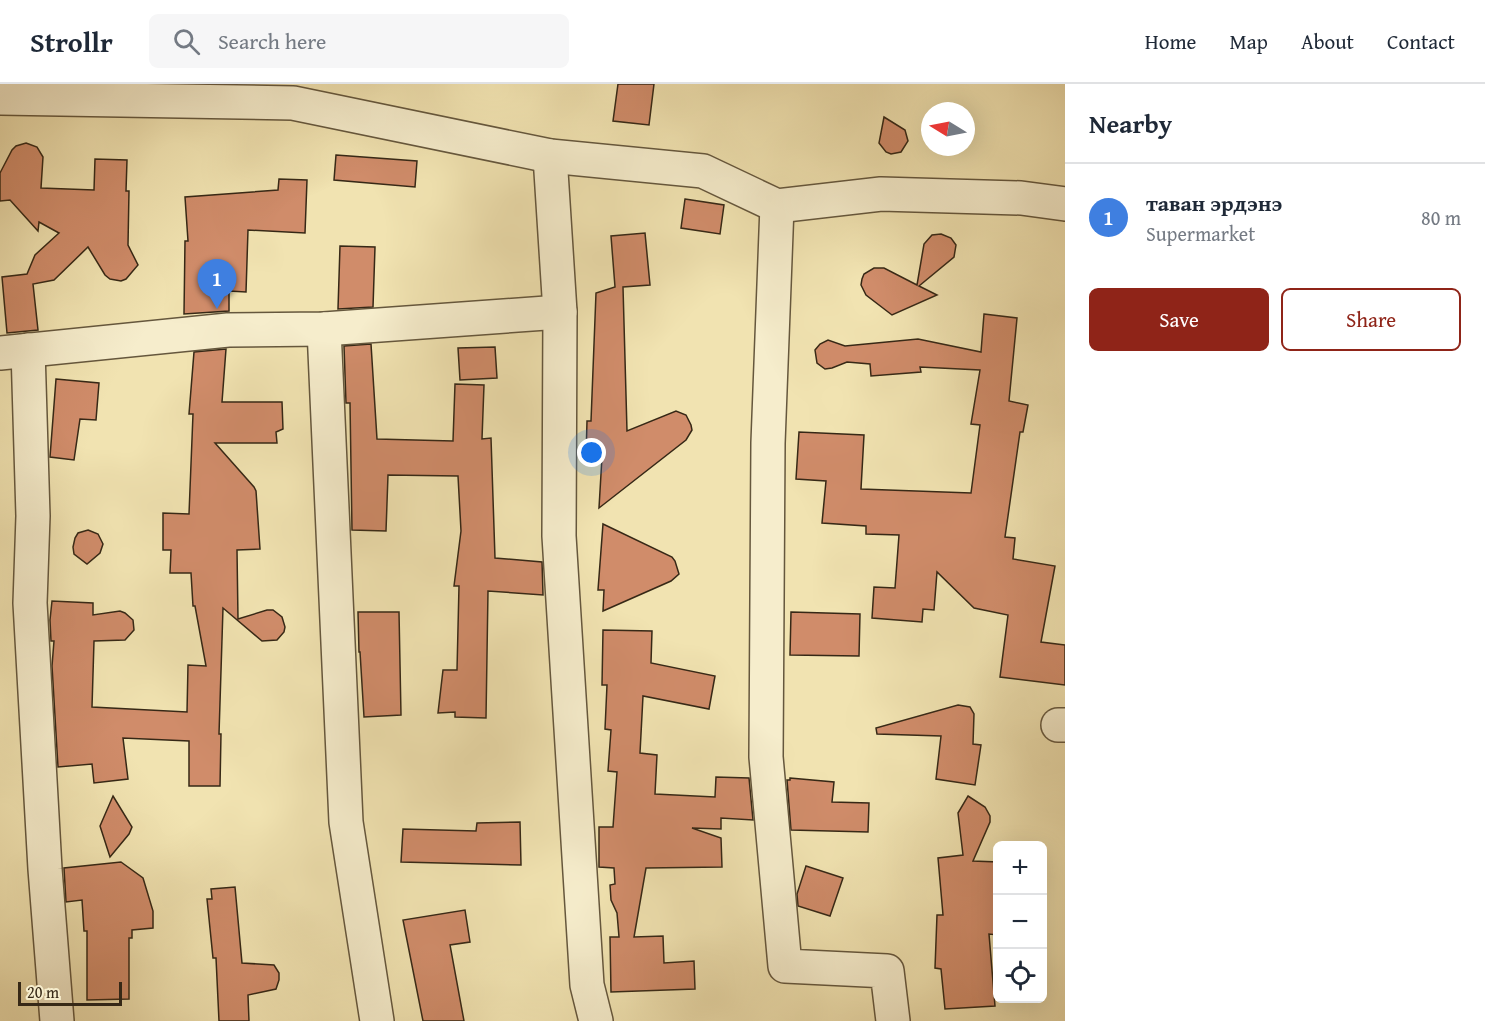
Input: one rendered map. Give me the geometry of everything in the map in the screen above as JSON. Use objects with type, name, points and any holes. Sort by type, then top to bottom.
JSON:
[{"type":"street","points":[[0,98],[292,103],[550,156],[703,171],[777,206],[881,194],[1021,198],[1065,204]]},
{"type":"street","points":[[550,156],[560,312],[560,536],[587,985],[596,1021]]},
{"type":"street","points":[[777,206],[768,443],[766,758],[785,966],[887,971],[893,1021]]},
{"type":"street","points":[[57,1021],[45,869],[30,603],[33,516],[14,352],[228,330],[324,329],[560,312]]},
{"type":"street","points":[[324,329],[346,822],[377,1021]]},
{"type":"building","points":[[618,84],[654,84],[649,125],[613,121]]},
{"type":"building","points":[[884,117],[905,130],[908,141],[901,152],[891,154],[886,152],[879,143]]},
{"type":"building","points":[[26,143],[37,147],[43,157],[41,188],[94,190],[95,159],[127,160],[128,245],[138,265],[126,279],[121,281],[110,279],[105,275],[88,247],[54,280],[33,284],[38,330],[7,333],[2,277],[27,274],[35,255],[59,233],[39,222],[38,231],[10,200],[0,201],[0,173],[12,150]]},
{"type":"building","points":[[336,155],[417,161],[415,187],[334,180]]},
{"type":"building","points":[[279,179],[307,180],[305,233],[248,230],[246,292],[229,291],[229,311],[184,314],[185,241],[188,241],[185,197],[278,190]]},
{"type":"building","points":[[685,199],[724,205],[720,234],[681,228]]},
{"type":"building","points":[[645,233],[650,285],[623,287],[627,431],[676,411],[686,415],[692,430],[686,440],[599,508],[602,457],[586,457],[587,421],[591,421],[596,293],[615,287],[611,236]]},
{"type":"building","points":[[941,234],[951,238],[956,245],[954,257],[919,286],[937,295],[892,315],[866,295],[861,285],[862,279],[864,274],[874,268],[884,268],[917,285],[924,244],[932,235]]},
{"type":"building","points":[[340,246],[375,247],[373,307],[338,309]]},
{"type":"building","points":[[984,314],[1017,318],[1009,401],[1028,405],[1023,432],[1020,432],[1005,537],[1015,538],[1013,559],[1055,566],[1041,642],[1065,645],[1065,685],[1000,677],[1008,615],[974,608],[937,572],[934,610],[923,609],[922,622],[872,618],[874,587],[895,588],[899,535],[866,534],[866,526],[822,523],[826,481],[796,479],[799,432],[864,435],[861,489],[971,493],[980,425],[971,424],[980,370],[920,367],[921,372],[871,376],[870,364],[847,362],[825,369],[817,363],[815,350],[828,340],[845,346],[918,339],[981,352]]},
{"type":"building","points":[[371,344],[377,439],[453,441],[455,384],[484,385],[482,439],[491,438],[495,558],[542,562],[543,595],[488,591],[486,718],[455,717],[455,712],[438,713],[443,670],[457,670],[459,586],[454,586],[461,531],[458,476],[388,475],[386,531],[352,530],[350,403],[346,403],[344,346]]},
{"type":"building","points":[[495,347],[497,378],[460,380],[458,348]]},
{"type":"building","points":[[226,349],[222,402],[282,402],[283,429],[276,432],[277,443],[215,443],[256,491],[260,549],[237,550],[238,619],[273,610],[282,617],[284,632],[277,640],[262,641],[223,608],[219,734],[221,734],[220,786],[189,786],[189,741],[123,738],[128,779],[94,783],[92,764],[58,767],[52,666],[54,641],[51,641],[50,620],[52,601],[93,603],[93,615],[120,611],[133,620],[134,630],[125,640],[94,641],[92,707],[187,712],[188,665],[206,666],[195,606],[193,606],[191,573],[170,573],[171,550],[163,550],[163,513],[189,514],[193,414],[189,414],[194,352]]},
{"type":"building","points":[[56,379],[99,383],[96,420],[80,419],[74,460],[50,457]]},
{"type":"building","points":[[603,524],[672,557],[679,574],[671,581],[603,611],[604,590],[598,590]]},
{"type":"building","points":[[88,530],[98,534],[103,544],[100,553],[87,564],[74,554],[73,547],[78,533]]},
{"type":"building","points":[[358,612],[399,612],[401,715],[364,717]]},
{"type":"building","points":[[791,612],[860,614],[859,656],[790,655]]},
{"type":"building","points":[[603,630],[652,631],[651,663],[715,676],[709,709],[643,696],[640,753],[657,755],[655,794],[715,797],[716,777],[749,778],[753,820],[721,818],[721,829],[692,828],[721,838],[722,867],[646,868],[634,937],[663,936],[664,963],[694,961],[695,989],[611,992],[610,937],[619,937],[617,913],[611,900],[610,885],[615,884],[614,868],[599,867],[599,827],[613,827],[617,772],[608,771],[611,730],[605,729],[607,685],[602,685]]},
{"type":"building","points":[[958,705],[970,707],[974,714],[973,744],[981,745],[975,785],[936,779],[941,736],[877,734],[876,728]]},
{"type":"building","points":[[790,778],[834,782],[832,802],[869,803],[868,832],[791,830],[787,780]]},
{"type":"building","points":[[113,796],[132,827],[110,857],[100,826]]},
{"type":"building","points":[[968,796],[985,807],[990,816],[990,822],[973,861],[993,862],[993,934],[989,934],[995,1006],[945,1009],[941,969],[935,968],[937,915],[943,915],[938,858],[963,855],[958,813]]},
{"type":"building","points":[[520,822],[521,865],[401,862],[403,829],[476,831],[477,823]]},
{"type":"building","points":[[121,862],[143,878],[153,911],[153,928],[132,930],[132,938],[129,938],[129,999],[87,1000],[87,931],[84,931],[82,900],[66,902],[64,868]]},
{"type":"building","points":[[806,866],[843,878],[830,916],[798,906],[797,894]]},
{"type":"building","points":[[235,887],[242,963],[274,965],[279,973],[279,980],[276,989],[248,995],[249,1021],[219,1021],[216,958],[213,958],[207,899],[212,899],[211,889]]},
{"type":"building","points":[[465,910],[470,942],[450,945],[464,1021],[423,1021],[403,920]]},
{"type":"place","name":"таван эрдэнэ","points":[[217,309]]}]
